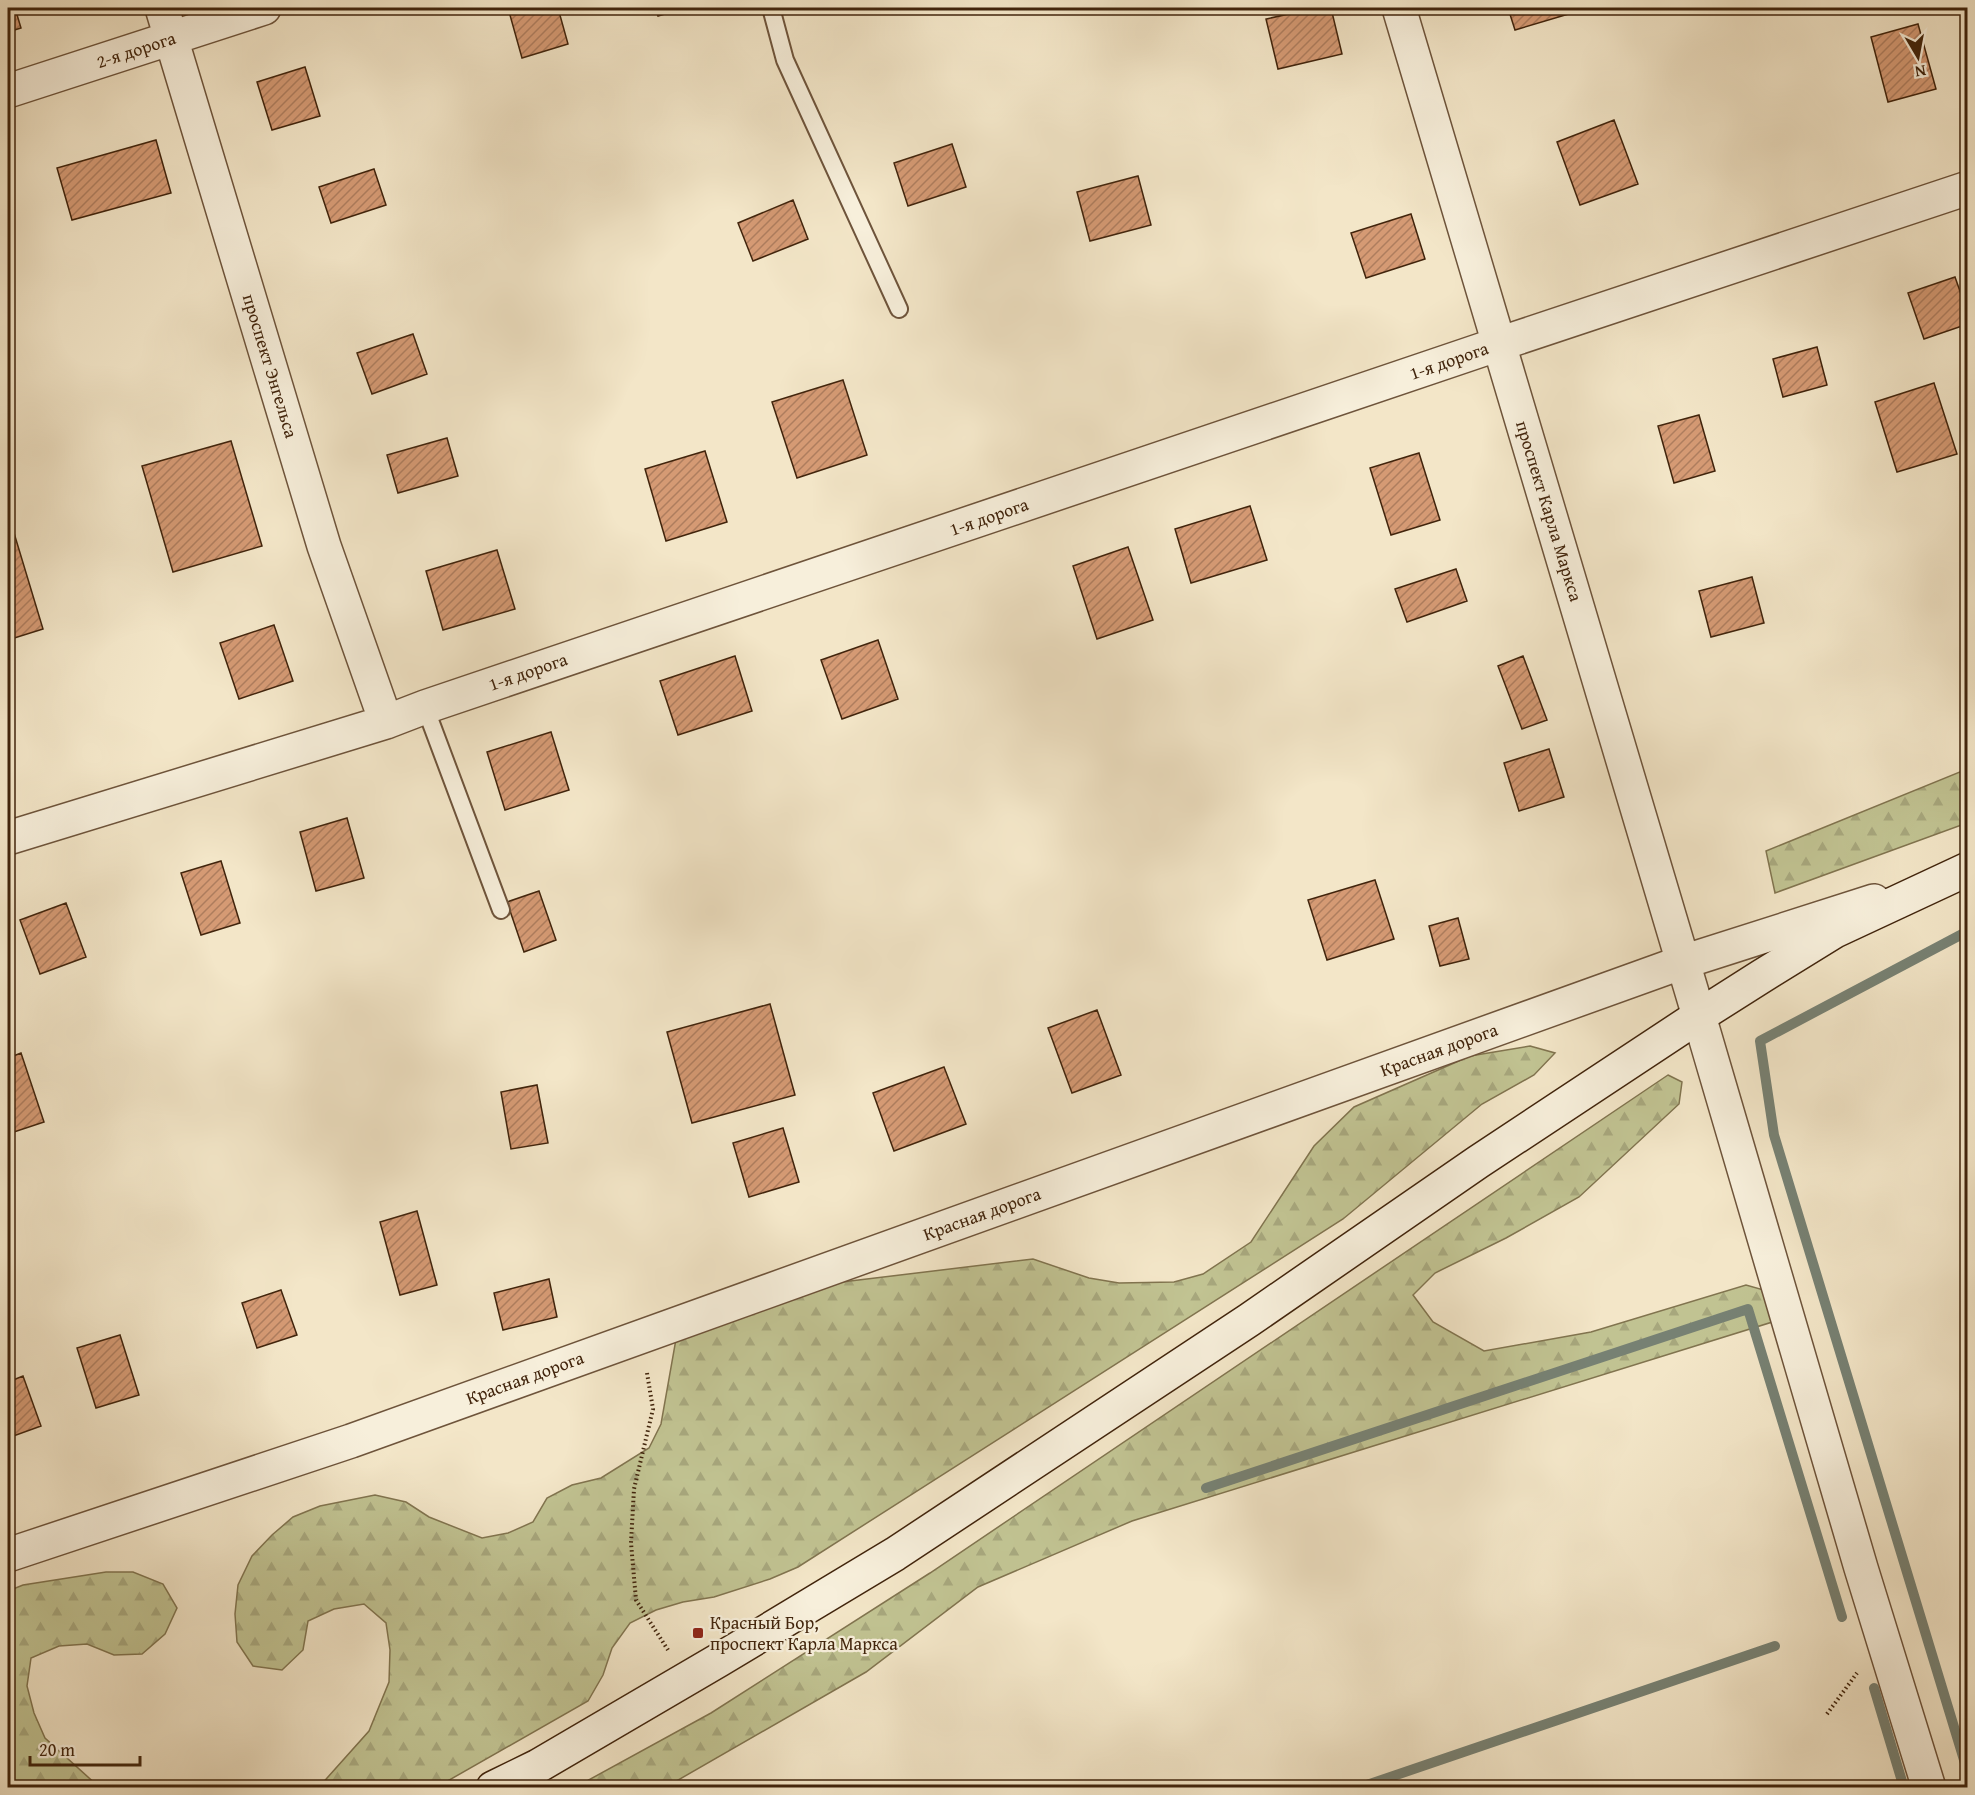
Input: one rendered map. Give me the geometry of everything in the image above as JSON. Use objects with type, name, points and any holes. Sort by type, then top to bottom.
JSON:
[{"type":"street","name":"проспект Энгельса","points":[[162,8],[324,546],[386,722]]},
{"type":"street","name":"2-я дорога","points":[[8,91],[264,8]]},
{"type":"street","name":"проспект Карла Маркса","points":[[1399,8],[1861,1568],[1929,1788]]},
{"type":"street","name":"1-я дорога","points":[[8,838],[386,722],[1499,344],[1968,188]]},
{"type":"street","name":"Красная дорога","points":[[8,1555],[351,1441],[1683,962],[1962,872]]},
{"type":"street","points":[[493,1788],[538,1766],[895,1554],[1249,1320],[1478,1162],[1699,1016],[1835,931],[1962,872]]},
{"type":"lane","points":[[771,8],[786,60],[899,309]]},
{"type":"lane","points":[[425,707],[501,910]]},
{"type":"path","points":[[642,1336],[653,1409],[634,1489],[631,1543],[636,1600],[673,1659]]},
{"type":"path","points":[[1827,1714],[1866,1660],[1889,1654]]},
{"type":"green space","points":[[1967,769],[1967,823],[1775,893],[1766,851]]},
{"type":"green space","points":[[1530,1046],[1555,1053],[1534,1075],[1482,1104],[1343,1219],[798,1567],[770,1579],[714,1597],[683,1602],[656,1610],[630,1623],[612,1648],[603,1675],[588,1701],[437,1787],[319,1787],[369,1731],[389,1682],[390,1650],[386,1623],[364,1604],[334,1609],[308,1621],[303,1650],[282,1670],[253,1666],[237,1642],[235,1614],[238,1585],[252,1556],[293,1517],[320,1506],[375,1495],[406,1502],[429,1517],[482,1538],[508,1533],[533,1522],[547,1498],[572,1485],[601,1478],[649,1448],[661,1424],[676,1339],[842,1282],[1033,1259],[1089,1278],[1119,1283],[1174,1282],[1203,1274],[1251,1242],[1314,1146],[1354,1107],[1470,1056]]},
{"type":"green space","points":[[1668,1075],[1682,1082],[1679,1104],[1579,1197],[1506,1238],[1435,1273],[1413,1295],[1433,1322],[1484,1351],[1591,1332],[1746,1285],[1771,1292],[1782,1319],[1132,1521],[978,1587],[866,1672],[666,1787],[574,1788],[711,1713],[930,1573]]},
{"type":"green space","points":[[106,1572],[133,1572],[163,1584],[177,1608],[165,1634],[142,1654],[114,1655],[87,1644],[59,1646],[31,1658],[27,1686],[34,1713],[45,1738],[99,1787],[8,1787],[8,1591],[23,1585]]},
{"type":"building","points":[[8,8],[15,8],[21,28],[8,32]]},
{"type":"building","points":[[508,8],[558,8],[568,44],[522,58]]},
{"type":"building","points":[[655,8],[685,8],[658,16]]},
{"type":"building","points":[[1316,8],[1331,8],[1342,54],[1278,69],[1266,19]]},
{"type":"building","points":[[1508,8],[1570,8],[1572,13],[1515,30]]},
{"type":"building","points":[[1918,24],[1936,89],[1888,102],[1871,37]]},
{"type":"building","points":[[305,67],[320,116],[272,130],[257,82]]},
{"type":"building","points":[[1614,120],[1638,184],[1580,205],[1557,142]]},
{"type":"building","points":[[156,140],[171,193],[72,220],[57,168]]},
{"type":"building","points":[[952,144],[966,187],[908,206],[894,163]]},
{"type":"building","points":[[374,169],[386,205],[331,223],[319,187]]},
{"type":"building","points":[[1138,176],[1151,225],[1090,241],[1077,192]]},
{"type":"building","points":[[793,200],[808,239],[753,261],[738,223]]},
{"type":"building","points":[[1411,214],[1425,259],[1366,278],[1351,233]]},
{"type":"building","points":[[1955,277],[1968,314],[1968,324],[1924,339],[1908,293]]},
{"type":"building","points":[[413,334],[427,374],[372,394],[357,353]]},
{"type":"building","points":[[1817,347],[1827,385],[1783,397],[1773,359]]},
{"type":"building","points":[[843,380],[867,455],[797,478],[772,402]]},
{"type":"building","points":[[1934,383],[1957,454],[1897,472],[1875,402]]},
{"type":"building","points":[[1699,415],[1715,471],[1674,483],[1658,426]]},
{"type":"building","points":[[447,438],[458,476],[398,493],[387,455]]},
{"type":"building","points":[[231,441],[262,546],[173,572],[142,466]]},
{"type":"building","points":[[705,451],[727,522],[666,541],[645,469]]},
{"type":"building","points":[[1419,453],[1440,520],[1391,535],[1370,468]]},
{"type":"building","points":[[1250,506],[1267,560],[1191,583],[1175,529]]},
{"type":"building","points":[[11,523],[43,629],[8,640],[8,524]]},
{"type":"building","points":[[1128,547],[1153,620],[1097,639],[1073,566]]},
{"type":"building","points":[[497,550],[515,609],[443,630],[426,571]]},
{"type":"building","points":[[1456,569],[1467,601],[1407,622],[1395,589]]},
{"type":"building","points":[[1752,577],[1764,623],[1711,637],[1699,591]]},
{"type":"building","points":[[274,625],[293,681],[239,699],[220,643]]},
{"type":"building","points":[[878,640],[898,699],[842,719],[821,660]]},
{"type":"building","points":[[735,656],[752,711],[678,735],[660,681]]},
{"type":"building","points":[[1523,656],[1547,720],[1522,729],[1498,666]]},
{"type":"building","points":[[551,732],[569,790],[505,810],[487,752]]},
{"type":"building","points":[[1549,749],[1564,797],[1519,811],[1504,763]]},
{"type":"building","points":[[347,818],[364,878],[316,891],[300,832]]},
{"type":"building","points":[[221,861],[240,923],[201,935],[181,873]]},
{"type":"building","points":[[1375,880],[1394,939],[1327,960],[1308,900]]},
{"type":"building","points":[[539,891],[556,940],[524,952],[507,902]]},
{"type":"building","points":[[66,903],[86,957],[40,974],[20,920]]},
{"type":"building","points":[[1458,918],[1469,959],[1440,966],[1429,926]]},
{"type":"building","points":[[770,1004],[795,1095],[692,1123],[667,1032]]},
{"type":"building","points":[[1097,1010],[1121,1075],[1072,1093],[1048,1028]]},
{"type":"building","points":[[21,1053],[44,1122],[8,1134],[8,1058]]},
{"type":"building","points":[[944,1067],[966,1124],[894,1151],[873,1093]]},
{"type":"building","points":[[537,1085],[548,1143],[511,1149],[501,1092]]},
{"type":"building","points":[[783,1128],[799,1182],[749,1197],[733,1143]]},
{"type":"building","points":[[417,1211],[437,1285],[400,1295],[380,1222]]},
{"type":"building","points":[[549,1279],[557,1317],[503,1330],[494,1293]]},
{"type":"building","points":[[281,1290],[297,1335],[257,1348],[242,1303]]},
{"type":"building","points":[[120,1335],[139,1395],[96,1408],[77,1348]]},
{"type":"building","points":[[23,1376],[41,1426],[8,1438],[8,1382]]},
{"type":"waterway","points":[[1968,931],[1760,1041],[1774,1135],[1968,1773]]},
{"type":"waterway","points":[[1206,1488],[1748,1309],[1842,1617]]},
{"type":"waterway","points":[[1358,1788],[1775,1646]]},
{"type":"waterway","points":[[1874,1688],[1904,1788]]},
{"type":"place","name":"Красный Бор, проспект Карла Маркса","points":[[698,1633]]}]
